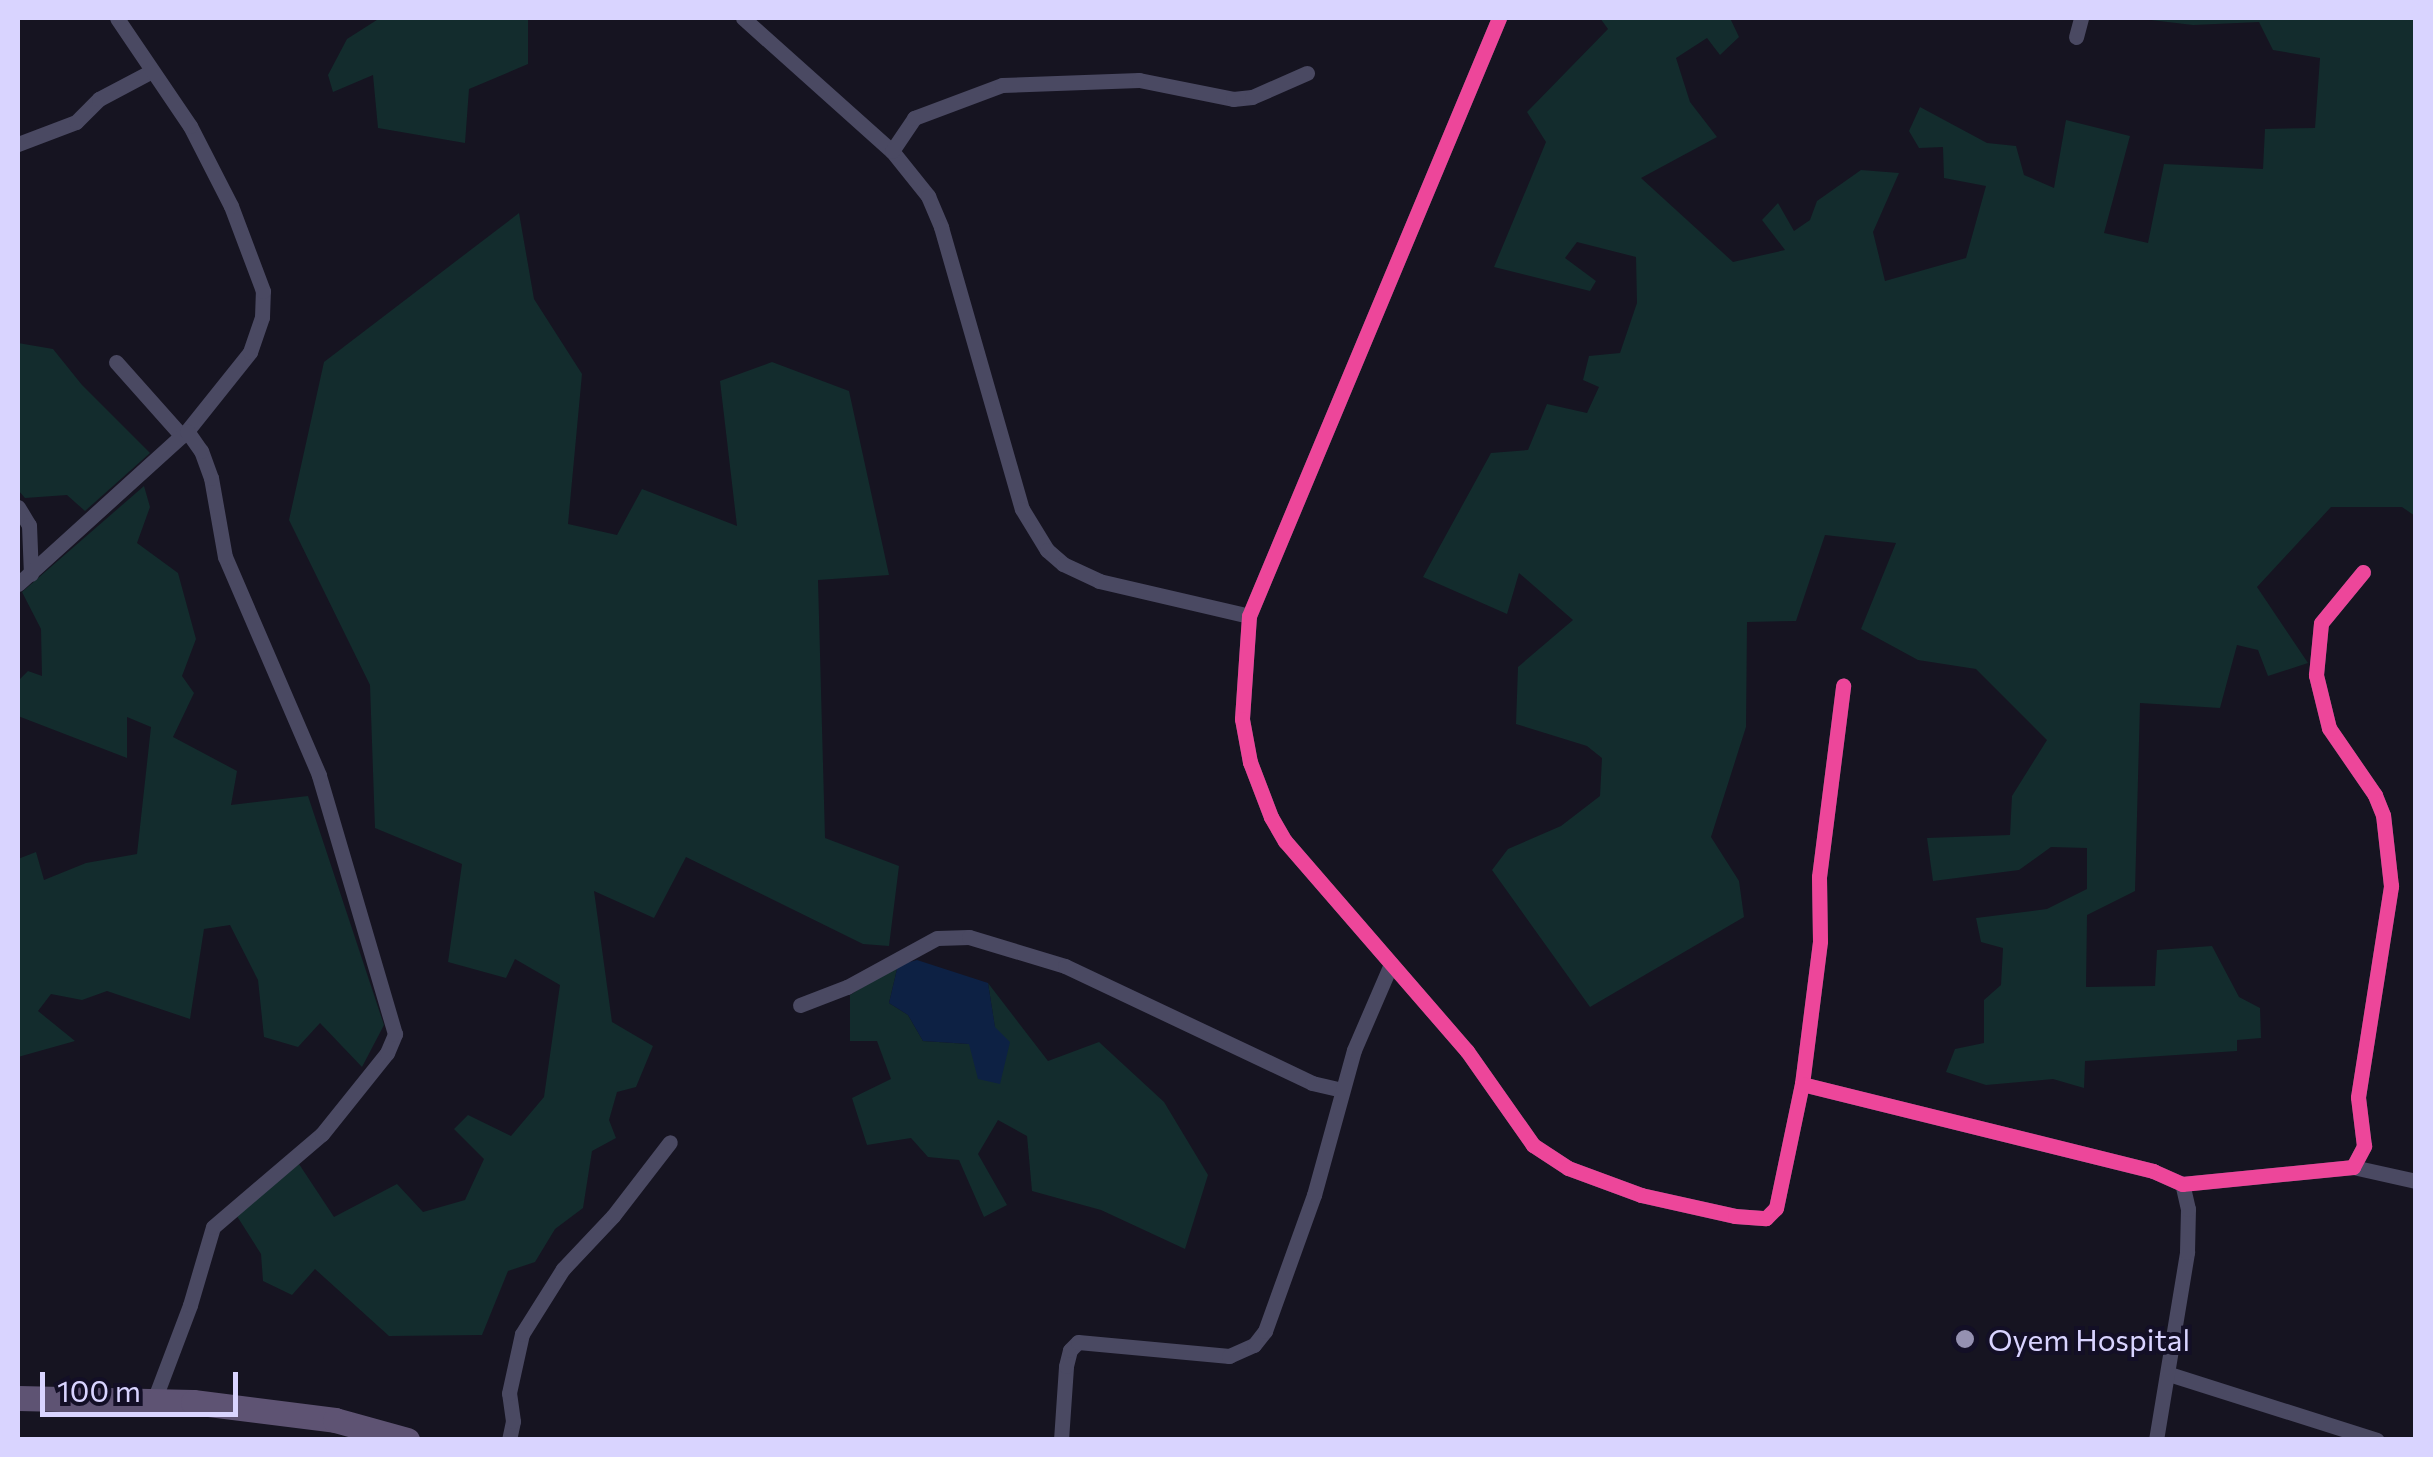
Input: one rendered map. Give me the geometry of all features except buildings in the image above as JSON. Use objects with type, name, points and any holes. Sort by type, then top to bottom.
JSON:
[{"type":"main road","points":[[18,1385],[64,1400]]},
{"type":"main road","points":[[18,1398],[194,1402],[335,1420],[407,1440]]},
{"type":"street","points":[[24,579],[184,434],[250,352],[262,317],[262,291],[231,206],[190,126],[117,18]]},
{"type":"street","points":[[744,18],[892,151],[921,186],[940,227],[1022,510],[1041,541],[1063,564],[1099,581],[1249,616]]},
{"type":"street","points":[[1498,18],[1249,616],[1243,648],[1242,719],[1263,799],[1285,841],[1467,1050],[1533,1145],[1568,1168],[1641,1194],[1734,1216],[1766,1218],[1776,1208],[1802,1084],[1820,941],[1819,877],[1844,686]]},
{"type":"street","points":[[2076,36],[2081,18]]},
{"type":"street","points":[[18,144],[76,122],[98,99],[150,72]]},
{"type":"street","points":[[892,151],[914,118],[1002,85],[1139,80],[1233,99],[1252,97],[1306,73]]},
{"type":"street","points":[[116,362],[201,451],[211,478],[225,557],[318,775],[394,1034],[387,1054],[322,1134],[213,1227],[190,1306],[152,1403]]},
{"type":"street","points":[[18,507],[29,525],[24,579]]},
{"type":"street","points":[[2353,1167],[2364,1146],[2358,1097],[2391,886],[2383,815],[2376,795],[2328,728],[2316,675],[2321,624],[2363,572]]},
{"type":"street","points":[[800,1005],[847,987],[924,943],[950,936],[970,938],[1065,966],[1312,1083],[1342,1090]]},
{"type":"street","points":[[1061,1440],[1066,1366],[1070,1350],[1078,1342],[1229,1356],[1254,1345],[1274,1311],[1314,1196],[1342,1090],[1371,1002],[1391,964]]},
{"type":"street","points":[[1802,1084],[2153,1172],[2182,1184],[2353,1167],[2416,1180]]},
{"type":"street","points":[[508,1440],[514,1420],[509,1393],[512,1369],[529,1321],[563,1269],[614,1216],[670,1142]]},
{"type":"street","points":[[2156,1440],[2187,1252],[2188,1198],[2182,1184]]},
{"type":"street","points":[[2169,1374],[2376,1440]]},
{"type":"green space","points":[[380,18],[528,18],[528,64],[469,89],[465,143],[378,128],[373,75],[333,92],[328,75],[347,39]]},
{"type":"green space","points":[[1600,18],[1730,18],[1739,37],[1720,55],[1707,38],[1676,58],[1690,102],[1717,137],[1641,178],[1733,262],[1785,250],[1762,220],[1778,203],[1794,231],[1810,220],[1817,201],[1861,170],[1899,173],[1873,232],[1885,281],[1966,258],[1986,186],[1944,178],[1943,147],[1919,148],[1909,131],[1920,107],[1987,143],[2016,146],[2024,175],[2054,188],[2066,120],[2130,136],[2104,233],[2148,243],[2164,164],[2263,169],[2265,129],[2315,128],[2320,58],[2273,50],[2259,22],[2193,25],[2134,18],[2415,18],[2415,516],[2402,507],[2331,507],[2257,587],[2308,663],[2268,676],[2258,650],[2237,645],[2220,708],[2140,703],[2135,891],[2087,915],[2086,987],[2155,986],[2157,950],[2212,946],[2239,997],[2260,1008],[2261,1038],[2237,1040],[2237,1051],[2085,1061],[2084,1088],[2053,1079],[1986,1085],[1946,1072],[1955,1049],[1984,1043],[1984,1000],[2001,985],[2003,948],[1981,942],[1976,918],[2047,909],[2087,889],[2087,848],[2051,847],[2019,870],[1933,881],[1927,838],[2010,835],[2012,796],[2047,740],[1976,669],[1918,660],[1861,629],[1896,543],[1825,535],[1796,621],[1747,622],[1746,727],[1711,837],[1739,881],[1744,917],[1590,1007],[1492,870],[1508,849],[1561,826],[1600,796],[1602,758],[1587,746],[1516,724],[1518,667],[1573,620],[1519,573],[1507,614],[1423,577],[1491,453],[1528,450],[1547,404],[1587,413],[1599,387],[1583,380],[1589,356],[1620,353],[1637,303],[1636,257],[1577,242],[1565,258],[1596,281],[1590,291],[1494,267],[1546,142],[1527,112],[1608,29]]},
{"type":"green space","points":[[519,213],[534,299],[582,374],[568,524],[617,535],[642,489],[737,526],[720,381],[772,362],[849,391],[889,575],[818,580],[825,838],[899,866],[889,946],[863,944],[686,857],[654,918],[594,891],[612,1022],[653,1046],[636,1087],[617,1092],[609,1120],[616,1138],[592,1151],[583,1208],[555,1229],[535,1262],[508,1271],[482,1335],[389,1336],[315,1269],[292,1295],[263,1281],[261,1254],[235,1213],[299,1164],[334,1217],[397,1184],[423,1212],[465,1200],[484,1159],[454,1129],[468,1115],[511,1136],[544,1097],[560,985],[515,959],[506,978],[448,962],[462,864],[375,828],[370,685],[289,520],[324,362]]},
{"type":"green space","points":[[18,343],[53,349],[82,385],[150,453],[85,511],[67,495],[25,498],[18,490]]},
{"type":"green space","points":[[144,486],[150,507],[137,543],[178,573],[196,639],[182,676],[194,693],[173,737],[237,771],[231,805],[308,796],[384,1025],[362,1067],[320,1023],[298,1047],[264,1037],[258,980],[230,925],[204,929],[190,1019],[107,991],[82,1000],[51,994],[38,1011],[75,1041],[18,1057],[18,859],[36,852],[44,880],[86,863],[137,854],[151,727],[127,717],[127,758],[18,716],[18,681],[28,671],[42,676],[41,629],[22,592]]},
{"type":"green space","points":[[898,965],[889,1003],[908,1015],[923,1041],[969,1044],[995,1028],[988,983],[1048,1061],[1099,1042],[1164,1102],[1208,1175],[1185,1249],[1101,1210],[1032,1191],[1027,1136],[998,1120],[978,1154],[1007,1205],[984,1217],[959,1160],[928,1157],[911,1138],[867,1145],[852,1098],[891,1079],[877,1041],[850,1041],[850,995]]},
{"type":"water","points":[[917,960],[988,983],[995,1027],[1010,1042],[1000,1084],[978,1079],[969,1044],[923,1041],[908,1015],[889,1003],[898,965]]},
{"type":"cycle path","points":[[1499,18],[1249,616],[1242,719],[1250,762],[1271,817],[1285,841],[1467,1051],[1533,1145],[1568,1168],[1641,1195],[1735,1216],[1766,1218],[1776,1208],[1802,1084],[1820,941],[1819,877],[1843,686]]},
{"type":"cycle path","points":[[1802,1084],[2153,1171],[2182,1184],[2353,1167],[2364,1146],[2358,1097],[2391,886],[2383,815],[2375,795],[2329,728],[2316,675],[2321,623],[2363,572]]},
{"type":"place","name":"Oyem Hospital","points":[[1965,1339]]}]
